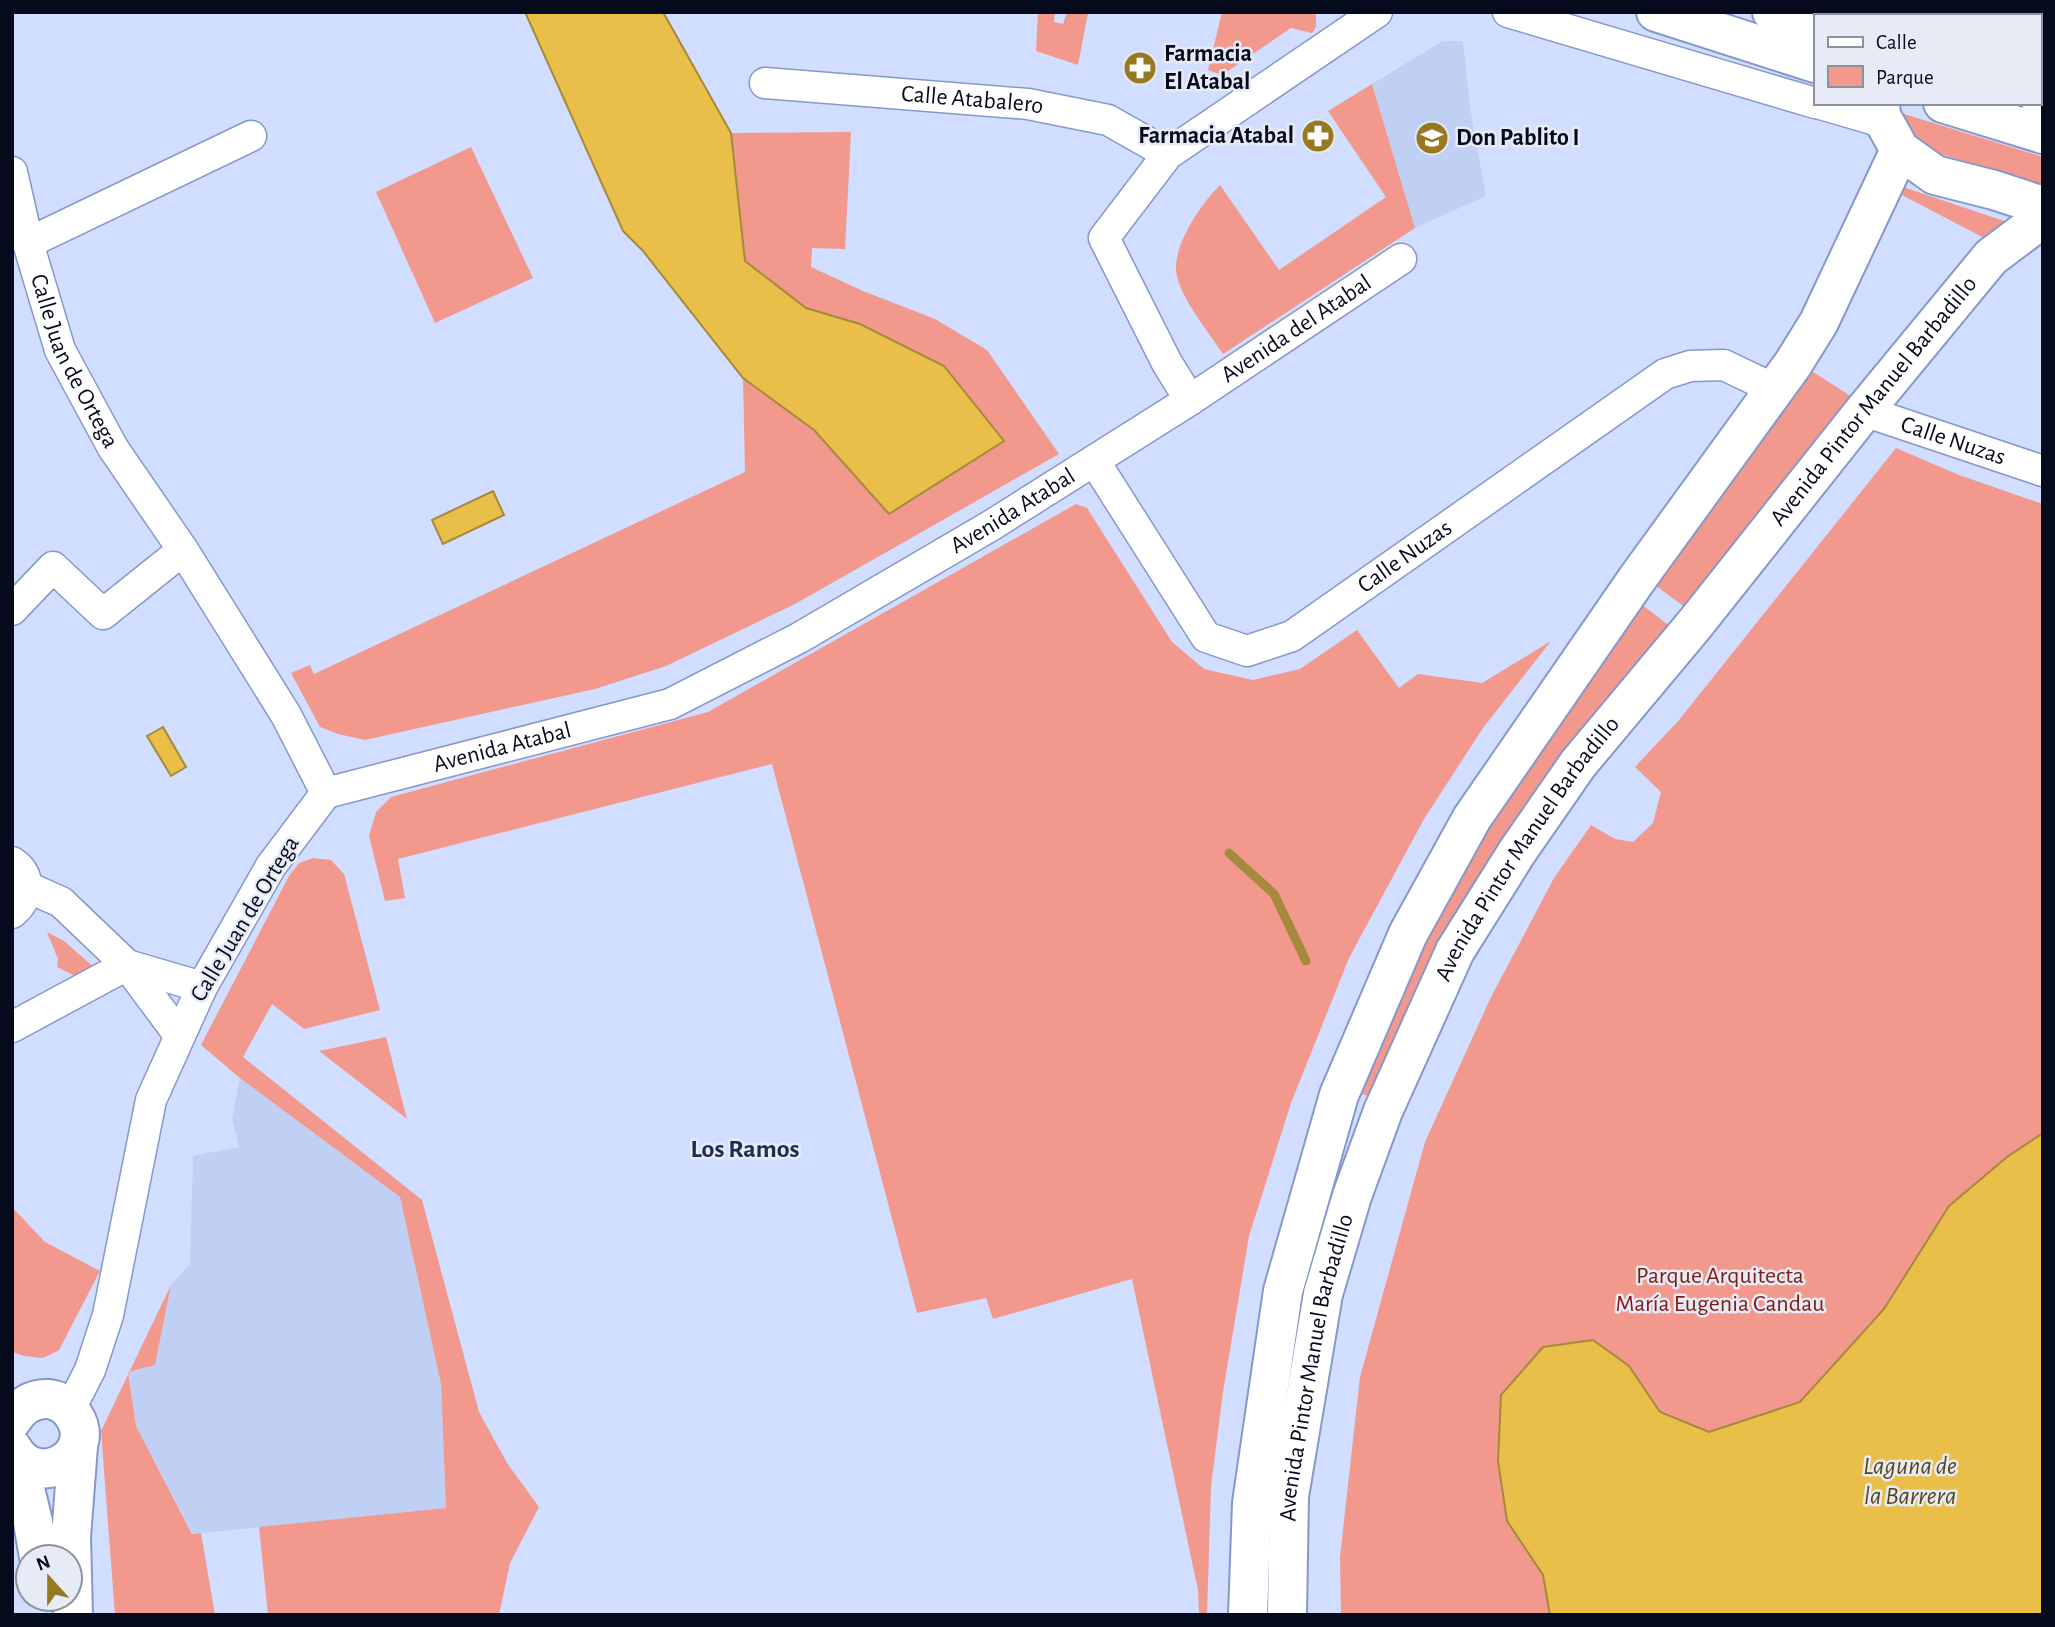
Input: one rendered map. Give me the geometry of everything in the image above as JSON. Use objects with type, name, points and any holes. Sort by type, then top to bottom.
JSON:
[{"type":"main road","points":[[1657,12],[1814,63]]},
{"type":"main road","points":[[1772,12],[1814,27]]},
{"type":"main road","points":[[1949,105],[2043,134]]},
{"type":"main road","points":[[1889,126],[1935,175],[2043,206]]},
{"type":"main road","name":"Avenida Pintor Manuel Barbadillo","points":[[1248,1615],[1252,1503],[1283,1291],[1339,1095],[1349,1070],[1408,934],[1472,818],[1637,579],[1776,390],[1819,322],[1889,126]]},
{"type":"main road","name":"Avenida Pintor Manuel Barbadillo","points":[[1287,1615],[1289,1496],[1323,1294],[1352,1196],[1383,1111],[1455,951],[1517,852],[1578,764],[1695,624],[1864,411],[1991,257],[2043,218]]},
{"type":"main road","points":[[36,1539],[13,1431],[26,1404],[37,1399],[49,1399],[61,1402],[70,1409],[77,1420],[80,1433],[71,1537],[72,1615]]},
{"type":"main road","points":[[13,1431],[25,1464],[36,1468],[48,1469],[61,1465],[71,1457],[78,1446]]},
{"type":"street","points":[[1190,400],[1167,363],[1104,238],[1168,154],[1377,12]]},
{"type":"street","points":[[1508,12],[1814,102]]},
{"type":"street","name":"Calle Atabalero","points":[[765,83],[1028,104],[1108,120],[1168,154]]},
{"type":"street","points":[[1822,105],[1889,126]]},
{"type":"street","name":"Calle Juan de Ortega","points":[[28,243],[251,136]]},
{"type":"street","name":"Calle Juan de Ortega","points":[[12,172],[28,243],[60,350],[113,448],[183,550],[286,715],[326,793],[271,866],[202,987],[151,1100],[108,1315],[90,1370],[70,1409]]},
{"type":"street","name":"Avenida del Atabal","points":[[1190,400],[1401,259]]},
{"type":"street","name":"Calle Nuzas","points":[[1095,461],[1206,637],[1247,651],[1292,636],[1665,374],[1690,366],[1724,365],[1776,390]]},
{"type":"street","name":"Avenida Atabal","points":[[326,793],[670,704],[799,638],[1095,461],[1190,400]]},
{"type":"street","name":"Calle Nuzas","points":[[1864,411],[2043,471]]},
{"type":"street","points":[[12,610],[53,567],[103,614],[183,550]]},
{"type":"street","points":[[12,913],[25,899],[20,875]]},
{"type":"street","points":[[20,875],[61,902],[127,965],[179,1035]]},
{"type":"street","points":[[12,1027],[127,965],[202,987]]},
{"type":"street","points":[[36,1539],[74,1507]]},
{"type":"shaded area","name":"Don Pablito I","points":[[1443,41],[1463,41],[1470,108],[1486,196],[1415,228],[1372,84]]},
{"type":"shaded area","points":[[240,1078],[400,1197],[441,1384],[446,1508],[193,1534],[136,1426],[128,1372],[155,1365],[171,1285],[190,1264],[193,1156],[239,1147],[232,1119]]},
{"type":"green space","points":[[1038,12],[1055,12],[1054,22],[1063,24],[1067,12],[1088,13],[1078,65],[1036,51]]},
{"type":"green space","points":[[1222,12],[1316,12],[1316,27],[1312,33],[1291,28],[1222,75],[1208,70]]},
{"type":"green space","points":[[1372,84],[1415,228],[1223,354],[1188,302],[1178,280],[1177,259],[1190,224],[1220,185],[1279,270],[1386,197],[1328,111]]},
{"type":"green space","points":[[1901,113],[2043,157],[2043,186],[1928,150],[1910,131]]},
{"type":"green space","points":[[851,132],[845,249],[812,248],[811,267],[935,319],[987,350],[1059,454],[795,604],[666,666],[595,689],[365,740],[320,727],[291,673],[310,665],[314,674],[745,472],[743,378],[814,430],[889,514],[860,324],[806,308],[745,261],[731,133]]},
{"type":"green space","points":[[471,147],[533,278],[435,323],[376,192]]},
{"type":"green space","points":[[1903,187],[2010,223],[1988,240],[1900,194]]},
{"type":"green space","points":[[1807,368],[1855,399],[1686,608],[1655,585]]},
{"type":"green space","name":"Parque Arquitecta María Eugenia Candau","points":[[1896,448],[1959,475],[2043,504],[2043,1615],[1341,1615],[1340,1557],[1360,1377],[1425,1142],[1491,997],[1554,878],[1591,825],[1615,839],[1633,842],[1653,823],[1661,792],[1635,767],[1679,720]]},
{"type":"green space","points":[[1076,504],[1087,508],[1172,642],[1204,669],[1253,680],[1300,669],[1357,630],[1399,688],[1418,674],[1482,683],[1551,641],[1483,728],[1424,819],[1349,958],[1291,1103],[1249,1236],[1223,1392],[1211,1486],[1207,1615],[1199,1615],[1198,1590],[1132,1279],[993,1319],[986,1298],[917,1313],[772,764],[398,859],[405,898],[385,901],[369,836],[376,812],[391,797],[708,712]]},
{"type":"green space","points":[[1641,604],[1671,627],[1372,1097],[1357,1093],[1420,951],[1491,820]]},
{"type":"green space","points":[[313,858],[331,860],[344,874],[380,1010],[304,1029],[272,1004],[243,1057],[422,1200],[479,1412],[507,1463],[539,1507],[510,1563],[499,1615],[268,1615],[259,1527],[446,1508],[441,1384],[400,1197],[240,1078],[201,1045],[289,876],[299,863]]},
{"type":"green space","points":[[47,932],[64,941],[96,969],[79,978],[57,967],[58,959]]},
{"type":"green space","points":[[386,1037],[407,1119],[319,1051]]},
{"type":"green space","points":[[12,1207],[45,1242],[100,1271],[59,1350],[43,1358],[12,1352]]},
{"type":"green space","points":[[171,1285],[155,1365],[129,1372]]},
{"type":"green space","points":[[128,1374],[136,1426],[192,1534],[201,1533],[215,1615],[115,1615],[101,1431]]},
{"type":"water","points":[[525,12],[663,12],[731,133],[745,261],[806,308],[860,324],[944,366],[1004,441],[889,514],[814,430],[743,378],[643,251],[623,231]]},
{"type":"water","points":[[493,491],[504,515],[443,544],[432,520]]},
{"type":"water","points":[[163,727],[186,767],[171,776],[147,736]]},
{"type":"water","name":"Laguna de la Barrera","points":[[2043,1133],[2043,1615],[1550,1615],[1543,1575],[1507,1521],[1498,1461],[1501,1395],[1543,1347],[1593,1340],[1629,1366],[1660,1412],[1709,1432],[1800,1402],[1884,1309],[1949,1206],[2007,1157]]},
{"type":"waterway","points":[[1229,853],[1274,894],[1306,961]]},
{"type":"place","name":"Farmacia El Atabal","points":[[1140,68]]},
{"type":"place","name":"Farmacia Atabal","points":[[1318,136]]},
{"type":"place","name":"Don Pablito I","points":[[1432,138]]},
{"type":"district","name":"Los Ramos","points":[[745,1149]]}]
